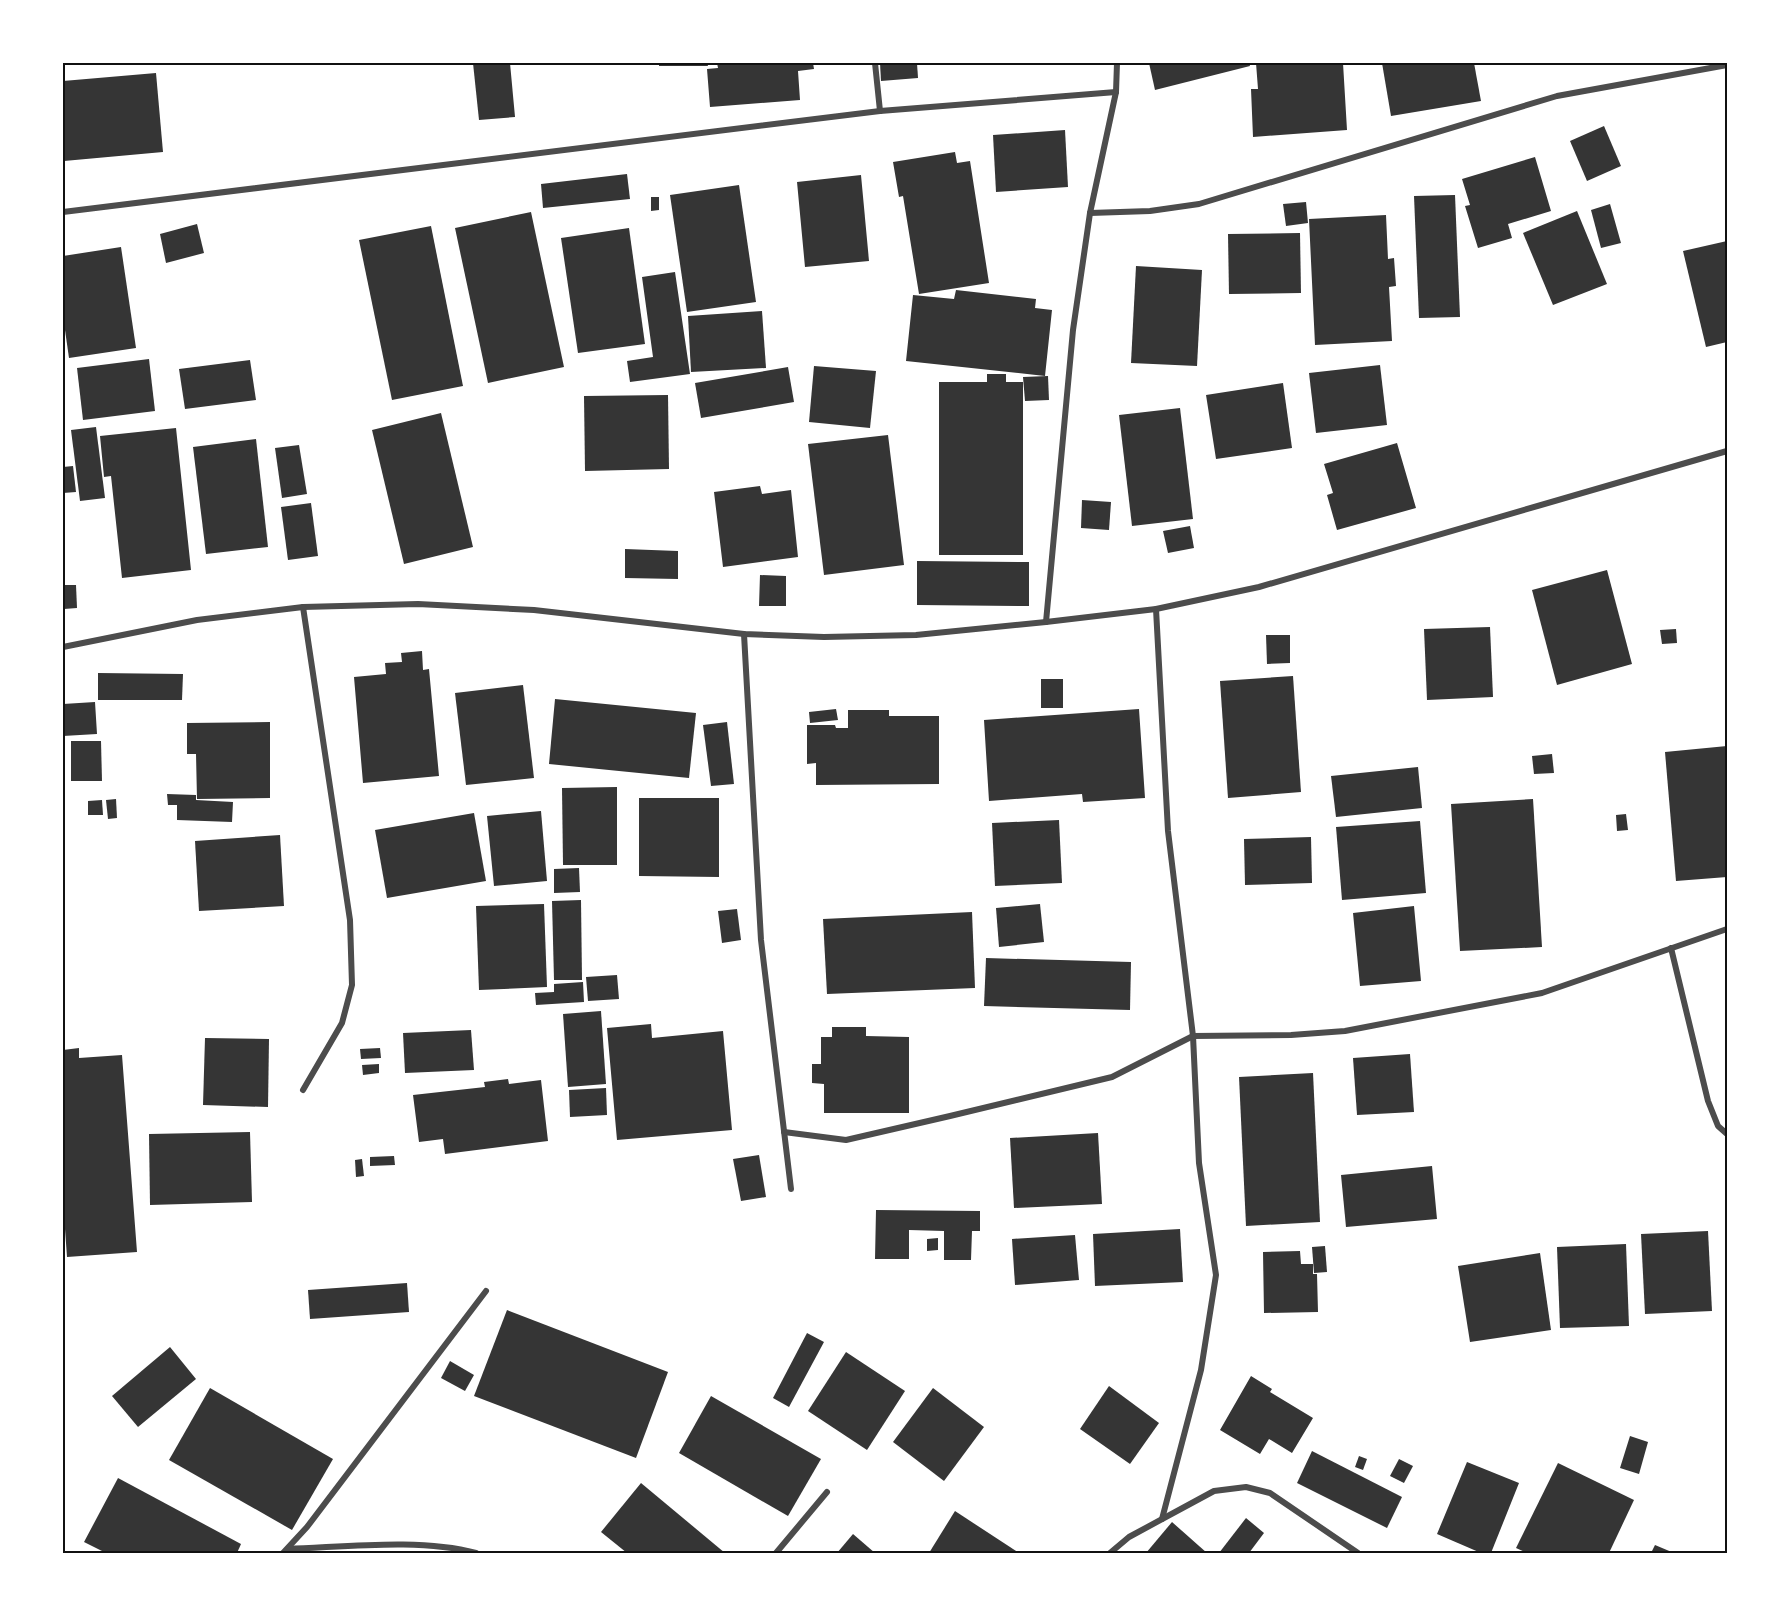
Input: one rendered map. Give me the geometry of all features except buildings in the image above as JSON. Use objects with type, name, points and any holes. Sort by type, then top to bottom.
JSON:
[{"type":"street","points":[[875,63],[880,111]]},
{"type":"street","points":[[1046,622],[1073,330],[1090,213],[1116,93],[1117,63]]},
{"type":"street","points":[[1090,213],[1150,211],[1199,204],[1557,96],[1727,65]]},
{"type":"street","points":[[63,212],[880,111],[1116,93]]},
{"type":"street","points":[[63,647],[197,620],[303,607],[418,604],[534,610],[744,634],[824,637],[916,635],[1156,609],[1259,587],[1727,450]]},
{"type":"street","points":[[303,607],[351,920],[352,985],[342,1023],[303,1090]]},
{"type":"street","points":[[1156,609],[1168,831],[1193,1036],[1199,1163],[1216,1275],[1202,1370],[1162,1519]]},
{"type":"street","points":[[744,634],[761,940],[791,1189]]},
{"type":"street","points":[[784,1131],[846,1140],[1112,1077],[1193,1036],[1291,1035],[1356,1029],[1542,993],[1727,929]]},
{"type":"street","points":[[1671,948],[1708,1101],[1718,1126],[1727,1134]]},
{"type":"street","points":[[285,1551],[307,1527],[486,1291]]},
{"type":"street","points":[[1110,1553],[1129,1537],[1214,1491],[1246,1487],[1270,1493],[1358,1553]]},
{"type":"street","points":[[776,1553],[827,1492]]},
{"type":"street","points":[[285,1551],[408,1545],[462,1549],[476,1553]]}]
